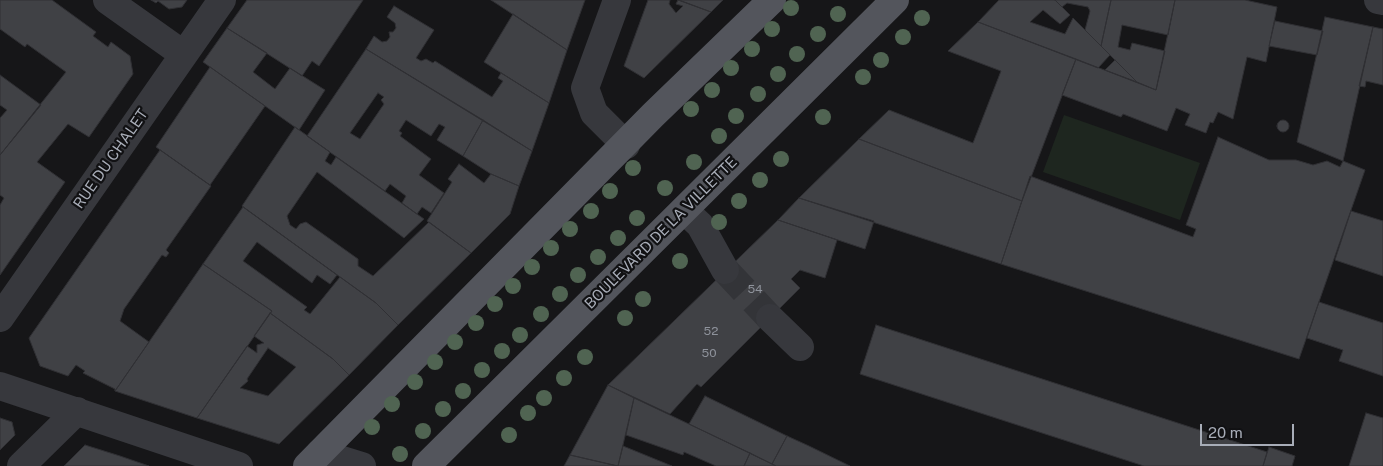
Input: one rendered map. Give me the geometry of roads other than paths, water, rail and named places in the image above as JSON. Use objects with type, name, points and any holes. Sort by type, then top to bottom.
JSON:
[{"type":"main road","points":[[313,459],[772,0]]},
{"type":"main road","name":"BOULEVARD DE LA VILLETTE","points":[[426,466],[895,0]]},
{"type":"street","points":[[107,0],[183,54]]},
{"type":"street","name":"RUE DU CHALET","points":[[0,318],[222,0]]},
{"type":"street","points":[[617,0],[586,88],[594,113],[626,145]]},
{"type":"street","points":[[1378,0],[1383,1]]},
{"type":"street","points":[[684,210],[700,225],[725,270]]},
{"type":"street","points":[[770,318],[800,347]]},
{"type":"street","points":[[0,386],[239,466]]},
{"type":"street","points":[[21,466],[77,411]]},
{"type":"street","points":[[313,459],[362,466]]},
{"type":"tunnel","points":[[725,270],[770,318]]}]
